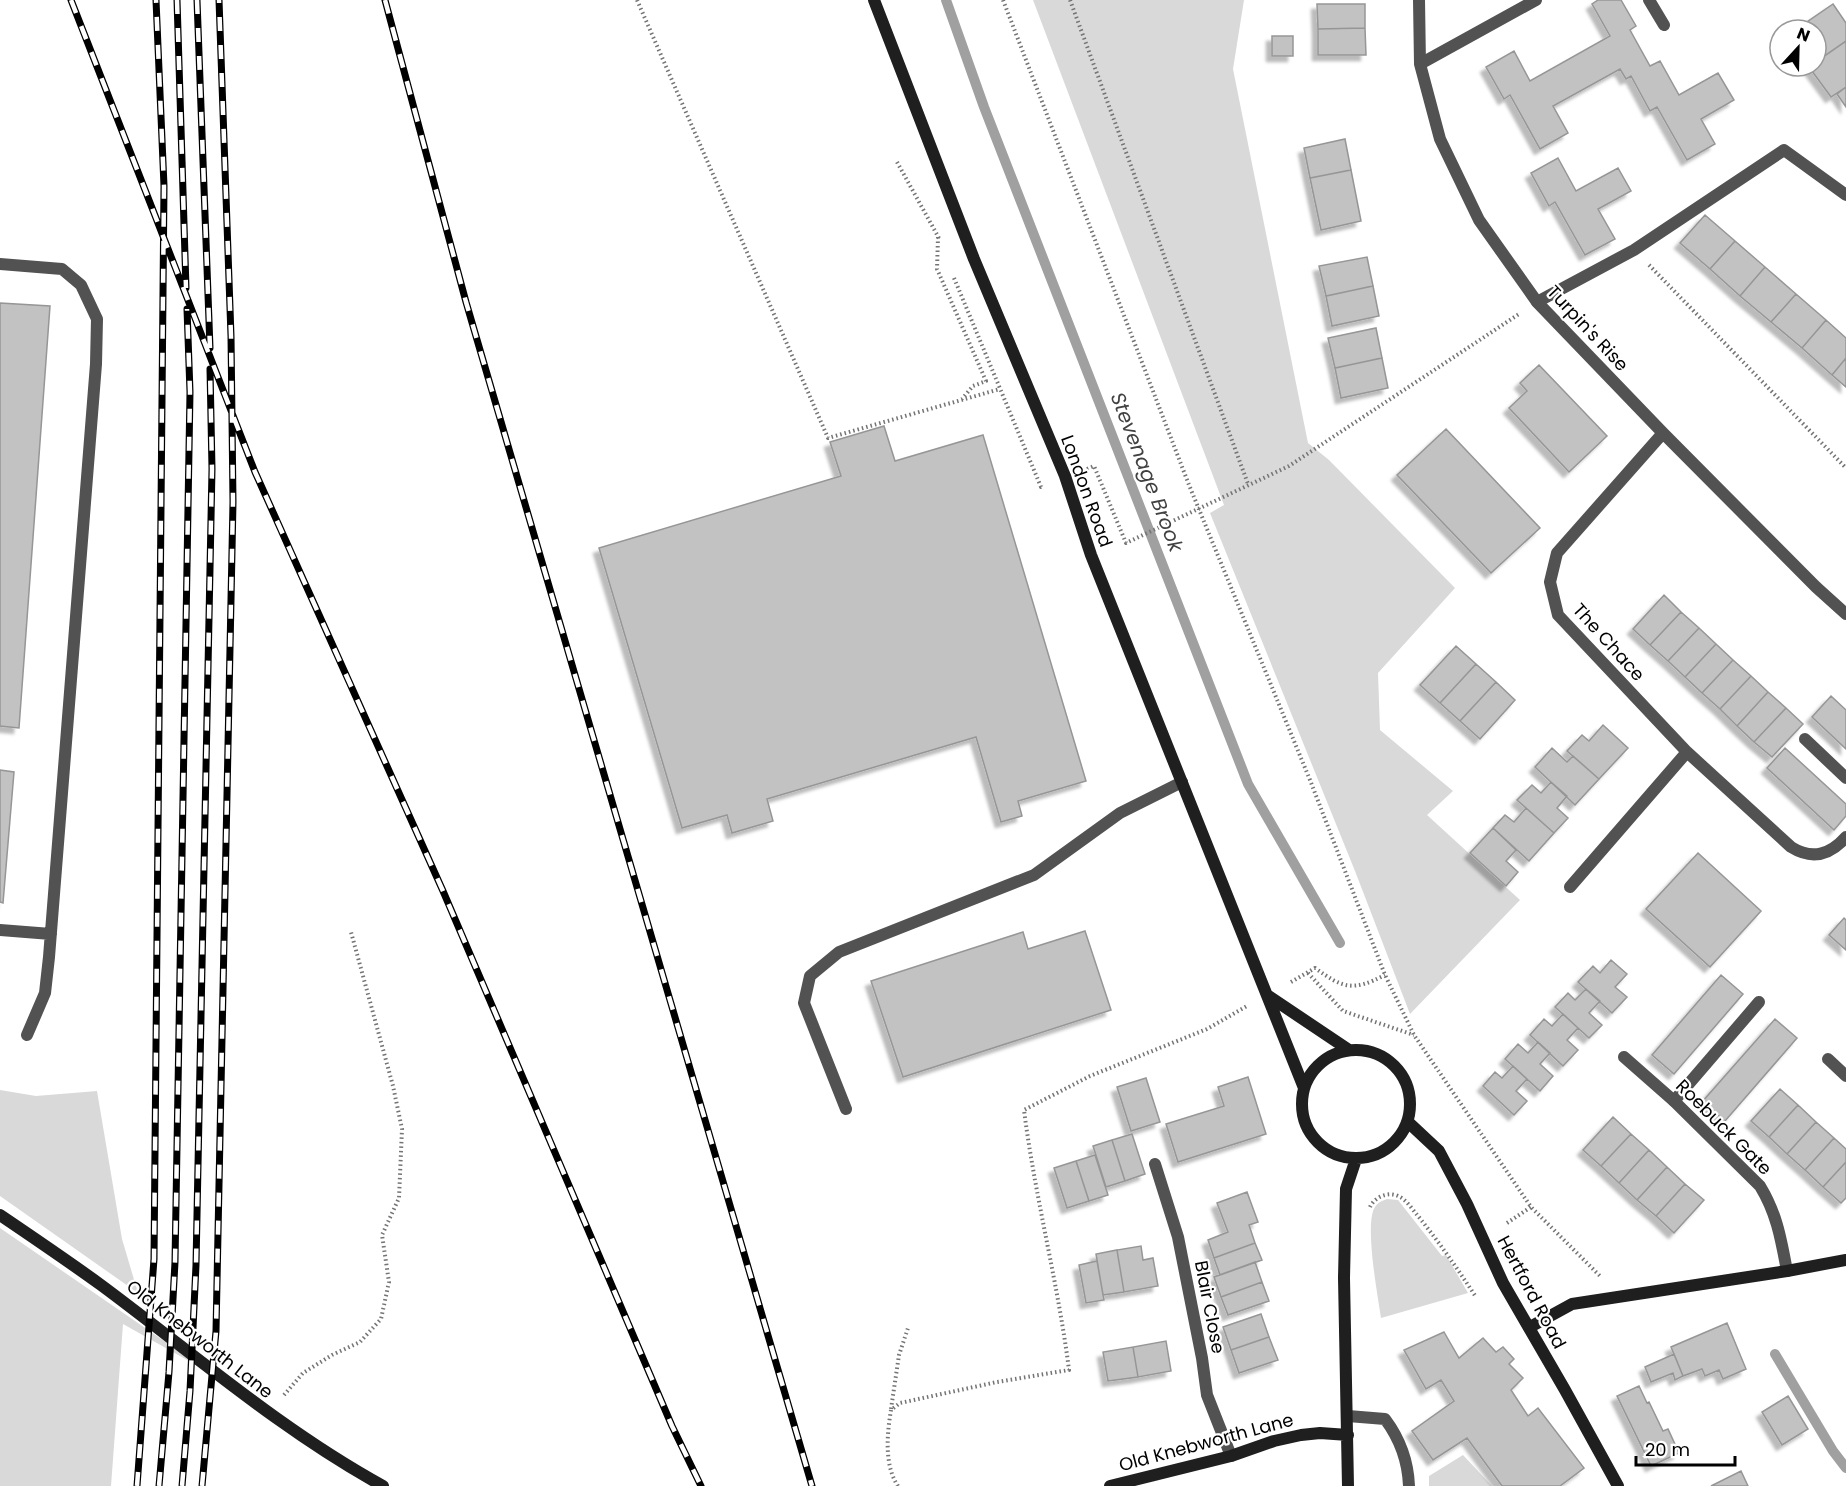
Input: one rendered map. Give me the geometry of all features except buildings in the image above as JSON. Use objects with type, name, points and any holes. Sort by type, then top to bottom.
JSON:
[{"type":"main road","name":"London Road","points":[[874,0],[974,259],[1065,476],[1091,555],[1304,1088]]},
{"type":"main road","points":[[1267,995],[1349,1050],[1377,1053],[1399,1070],[1410,1095],[1408,1122],[1396,1142],[1378,1155],[1356,1159],[1331,1153],[1312,1137],[1302,1114],[1304,1088],[1321,1062],[1349,1050]]},
{"type":"main road","name":"Hertford Road","points":[[1408,1122],[1439,1151],[1467,1204],[1503,1283],[1530,1327],[1618,1486]]},
{"type":"main road","points":[[1348,1486],[1344,1278],[1346,1189],[1356,1159]]},
{"type":"main road","name":"Old Knebworth Lane","points":[[0,1215],[100,1284],[270,1415],[342,1463],[383,1486]]},
{"type":"main road","points":[[1530,1327],[1572,1304],[1846,1260]]},
{"type":"main road","name":"Old Knebworth Lane","points":[[1110,1486],[1232,1456],[1274,1441],[1301,1435],[1320,1433],[1348,1435]]},
{"type":"street","name":"Turpin's Rise","points":[[1419,0],[1420,64],[1440,139],[1479,220],[1538,302],[1663,433],[1816,587],[1846,614]]},
{"type":"street","points":[[1420,64],[1536,0]]},
{"type":"street","points":[[1649,0],[1664,25]]},
{"type":"street","points":[[1538,302],[1634,250],[1784,150],[1846,195]]},
{"type":"street","points":[[0,264],[62,269],[81,285],[97,319],[96,364],[51,934],[45,993],[27,1035]]},
{"type":"street","name":"The Chace","points":[[1663,433],[1557,553],[1550,582],[1558,615],[1687,752],[1791,847],[1801,853],[1821,855],[1831,851],[1846,837]]},
{"type":"street","points":[[1805,739],[1846,778]]},
{"type":"street","points":[[1570,887],[1687,752]]},
{"type":"street","points":[[846,1108],[804,1003],[810,976],[839,952],[1034,875],[1120,813],[1182,783]]},
{"type":"street","points":[[0,930],[51,934]]},
{"type":"street","points":[[1674,1101],[1759,1002]]},
{"type":"street","name":"Roebuck Gate","points":[[1624,1057],[1674,1101],[1760,1186],[1778,1223],[1787,1271]]},
{"type":"street","points":[[1828,1059],[1846,1076]]},
{"type":"street","name":"Blair Close","points":[[1155,1164],[1178,1237],[1207,1395],[1232,1456]]},
{"type":"street","points":[[1348,1416],[1384,1419],[1396,1434],[1408,1466],[1408,1486]]},
{"type":"path","points":[[637,0],[828,438],[1000,389]]},
{"type":"path","points":[[1003,0],[1185,474],[1310,780],[1384,975],[1414,1035],[1531,1207],[1621,1297]]},
{"type":"path","points":[[1070,0],[1248,484]]},
{"type":"path","points":[[897,162],[942,245]]},
{"type":"path","points":[[938,237],[937,269],[986,381],[973,386],[961,400]]},
{"type":"path","points":[[1634,250],[1846,468]]},
{"type":"path","points":[[953,273],[1041,487]]},
{"type":"path","points":[[1094,466],[1126,543],[1289,466],[1538,302]]},
{"type":"path","points":[[270,1415],[292,1384],[303,1373],[332,1355],[360,1342],[381,1319],[386,1304],[389,1282],[381,1235],[399,1198],[402,1129],[393,1086],[351,932]]},
{"type":"path","points":[[1384,975],[1371,982],[1353,987],[1336,983],[1315,968],[1308,974],[1343,1011],[1414,1035]]},
{"type":"path","points":[[891,1410],[900,1402],[1069,1370],[1064,1327],[1031,1167],[1024,1110],[1090,1076],[1207,1029],[1242,1009]]},
{"type":"path","points":[[1368,1214],[1373,1201],[1384,1196],[1394,1194],[1404,1200],[1444,1247],[1476,1297]]},
{"type":"path","points":[[1507,1223],[1531,1207]]},
{"type":"path","points":[[898,1486],[890,1475],[887,1434],[899,1355],[908,1328]]},
{"type":"shaded area","points":[[1033,0],[1244,0],[1233,69],[1308,443],[1329,460],[1455,588],[1378,673],[1380,730],[1453,791],[1427,815],[1520,900],[1410,1014],[1355,871],[1210,513],[1224,505]]},
{"type":"shaded area","points":[[0,1090],[36,1096],[97,1091],[122,1239],[138,1293],[0,1196]]},
{"type":"shaded area","points":[[1387,1199],[1398,1200],[1442,1256],[1446,1255],[1468,1293],[1381,1318],[1371,1228],[1375,1207]]},
{"type":"shaded area","points":[[0,1228],[212,1374],[123,1324],[111,1486],[0,1486]]},
{"type":"shaded area","points":[[1463,1455],[1492,1486],[1429,1486],[1429,1476]]},
{"type":"waterway","name":"Stevenage Brook","points":[[946,0],[984,107],[1248,784],[1340,943]]},
{"type":"waterway","name":"Stevenage Brook","points":[[1775,1354],[1833,1451],[1846,1468]]},
{"type":"railway","points":[[71,0],[255,472],[443,891],[672,1426],[701,1486]]},
{"type":"railway","points":[[137,1486],[154,1259],[164,186],[156,0]]},
{"type":"railway","points":[[177,0],[186,288]]},
{"type":"railway","points":[[197,0],[210,348]]},
{"type":"railway","points":[[202,1486],[216,1331],[233,502],[231,336],[219,0]]},
{"type":"railway","points":[[385,0],[466,302],[812,1486]]},
{"type":"railway","points":[[159,1486],[169,1372],[175,1262],[190,392],[187,309]]},
{"type":"railway","points":[[182,1486],[190,1391],[196,1265],[212,469],[210,369]]}]
